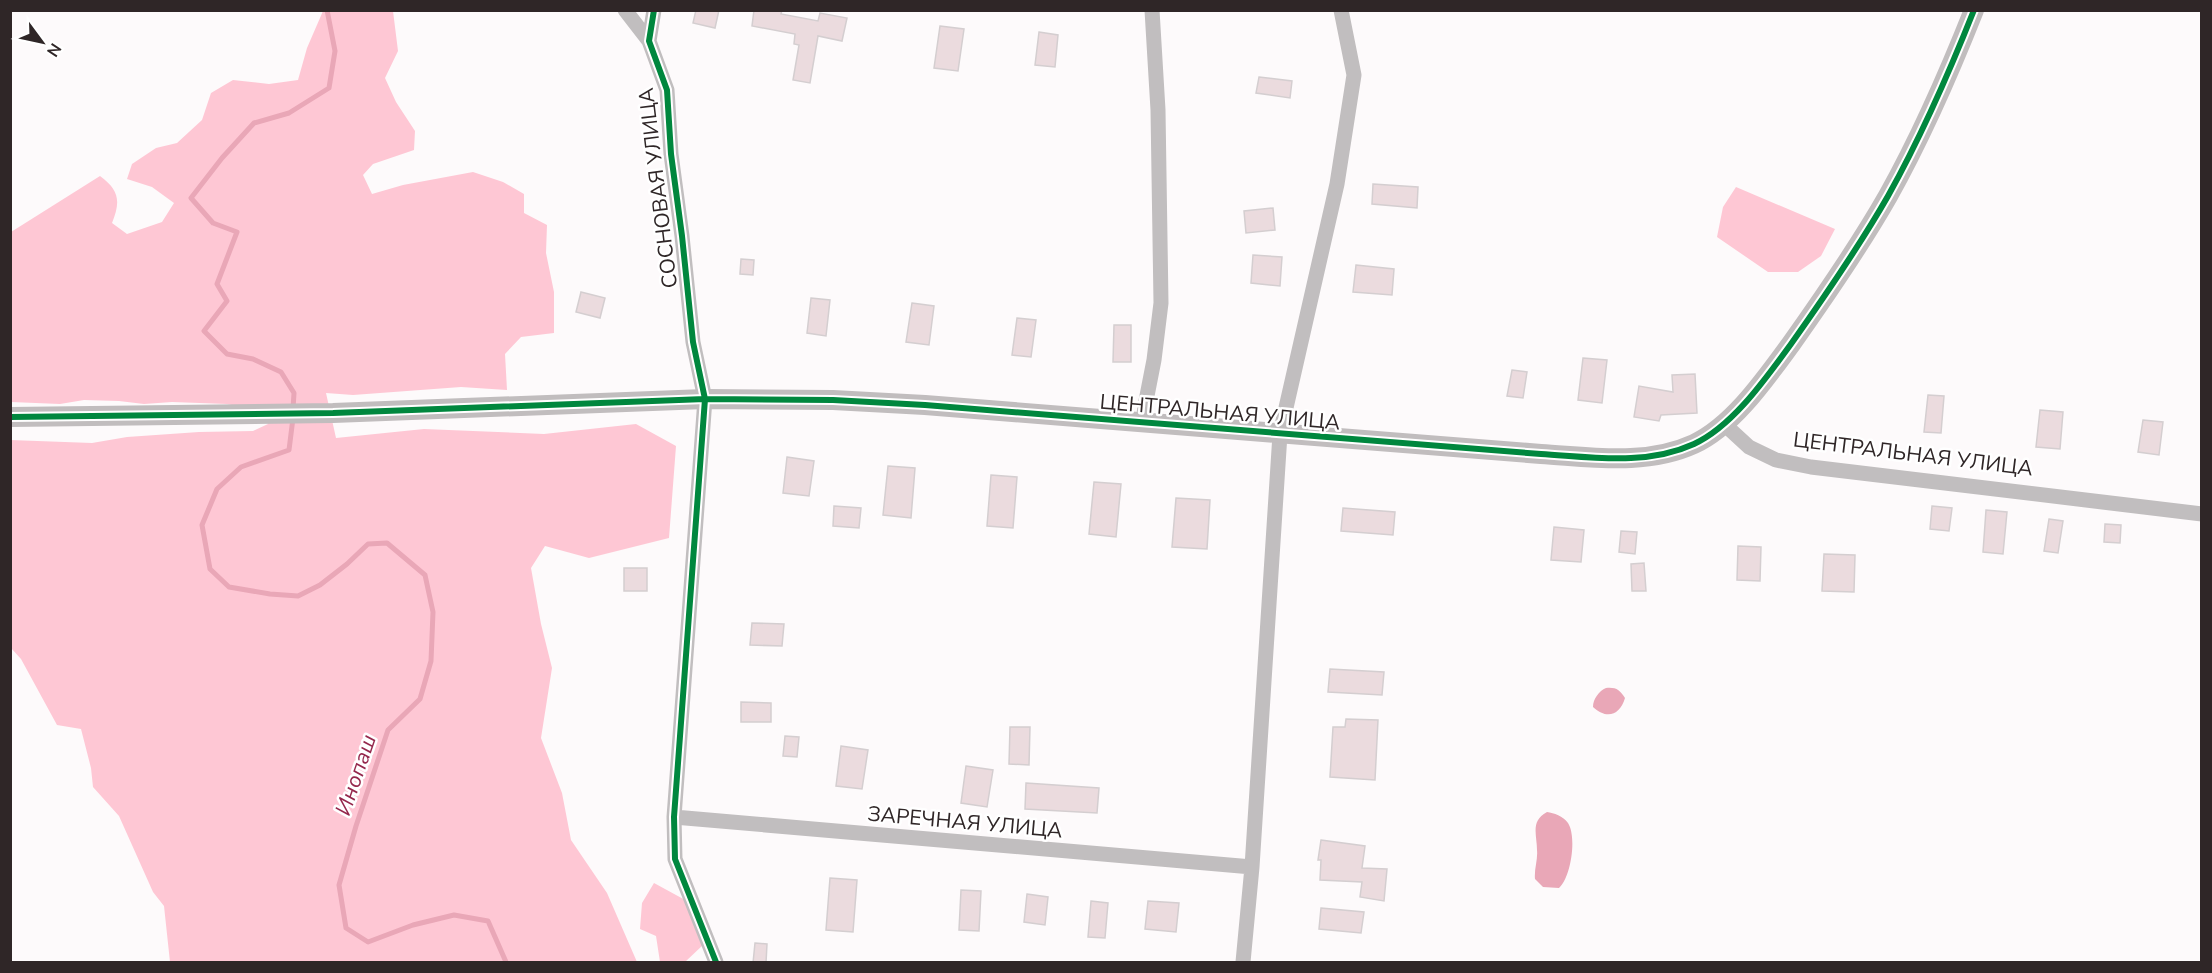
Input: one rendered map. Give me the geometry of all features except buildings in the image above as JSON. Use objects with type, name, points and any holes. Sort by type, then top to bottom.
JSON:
[{"type":"street","name":"СОСНОВАЯ УЛИЦА","points":[[625,10],[648,41],[667,90],[671,154],[693,342],[705,399],[674,817],[675,859],[716,963]]},
{"type":"street","points":[[648,41],[654,10]]},
{"type":"street","points":[[1143,423],[1161,303],[1158,110],[1152,10]]},
{"type":"street","points":[[1243,963],[1252,867],[1280,434],[1336,183],[1354,75],[1341,10]]},
{"type":"street","points":[[1724,424],[1753,392],[1799,333],[1850,259],[1918,138],[1974,10]]},
{"type":"street","name":"ЦЕНТРАЛЬНАЯ УЛИЦА","points":[[10,417],[333,413],[705,399],[833,400],[1623,459],[1652,456],[1694,444],[1724,424],[1749,447],[1776,460],[1834,470],[2202,514]]},
{"type":"street","name":"ЗАРЕЧНАЯ УЛИЦА","points":[[674,817],[1252,867]]},
{"type":"shaded area","points":[[323,11],[393,11],[398,51],[385,78],[396,102],[415,131],[414,150],[373,164],[363,175],[372,194],[403,185],[473,172],[503,182],[524,194],[524,213],[547,225],[546,253],[554,292],[554,333],[521,337],[505,354],[507,390],[461,387],[353,395],[326,393],[336,438],[424,429],[544,434],[636,424],[676,446],[669,538],[589,558],[545,546],[531,568],[552,668],[541,738],[562,793],[571,840],[607,893],[637,962],[170,962],[164,906],[153,892],[119,816],[93,787],[91,768],[81,729],[57,725],[21,659],[11,648],[10,440],[92,443],[127,437],[253,431],[268,424],[262,408],[227,404],[172,402],[144,404],[84,400],[60,404],[11,402],[11,232],[100,176],[115,191],[117,208],[112,223],[127,234],[162,222],[174,203],[152,187],[127,179],[132,164],[156,148],[177,143],[202,120],[211,93],[233,80],[269,84],[298,80],[307,48]]},
{"type":"shaded area","points":[[1736,187],[1835,229],[1821,256],[1798,272],[1768,272],[1717,237],[1723,207]]},
{"type":"shaded area","points":[[1606,688],[1617,690],[1625,698],[1620,708],[1612,714],[1603,713],[1593,707],[1597,696]]},
{"type":"shaded area","points":[[1547,812],[1558,815],[1568,823],[1571,829],[1571,857],[1567,875],[1559,888],[1543,887],[1535,879],[1536,824]]},
{"type":"shaded area","points":[[654,883],[687,901],[703,945],[685,962],[660,962],[656,936],[640,929],[642,903]]},
{"type":"waterway","name":"Инопаш","points":[[293,409],[294,393],[281,372],[253,359],[227,354],[204,331],[227,301],[217,284],[237,232],[213,223],[191,198],[222,158],[254,123],[289,113],[329,88],[335,51],[327,10]]},
{"type":"waterway","name":"Инопаш","points":[[293,418],[289,450],[241,467],[217,489],[202,525],[210,569],[229,587],[298,596],[320,585],[368,544],[387,543],[425,575],[433,612],[431,661],[420,699],[388,730],[339,885],[346,928],[368,942],[413,925],[454,915],[488,921],[506,962]]},
{"type":"cycle path","points":[[654,10],[649,41],[667,90],[671,154],[693,342],[705,399],[674,817],[675,859],[716,962]]},
{"type":"cycle path","points":[[10,417],[333,413],[705,399],[833,400],[925,405],[1580,457],[1638,458],[1657,455],[1694,444],[1722,426],[1748,400],[1791,344],[1854,253],[1888,196],[1934,104],[1974,10]]}]
